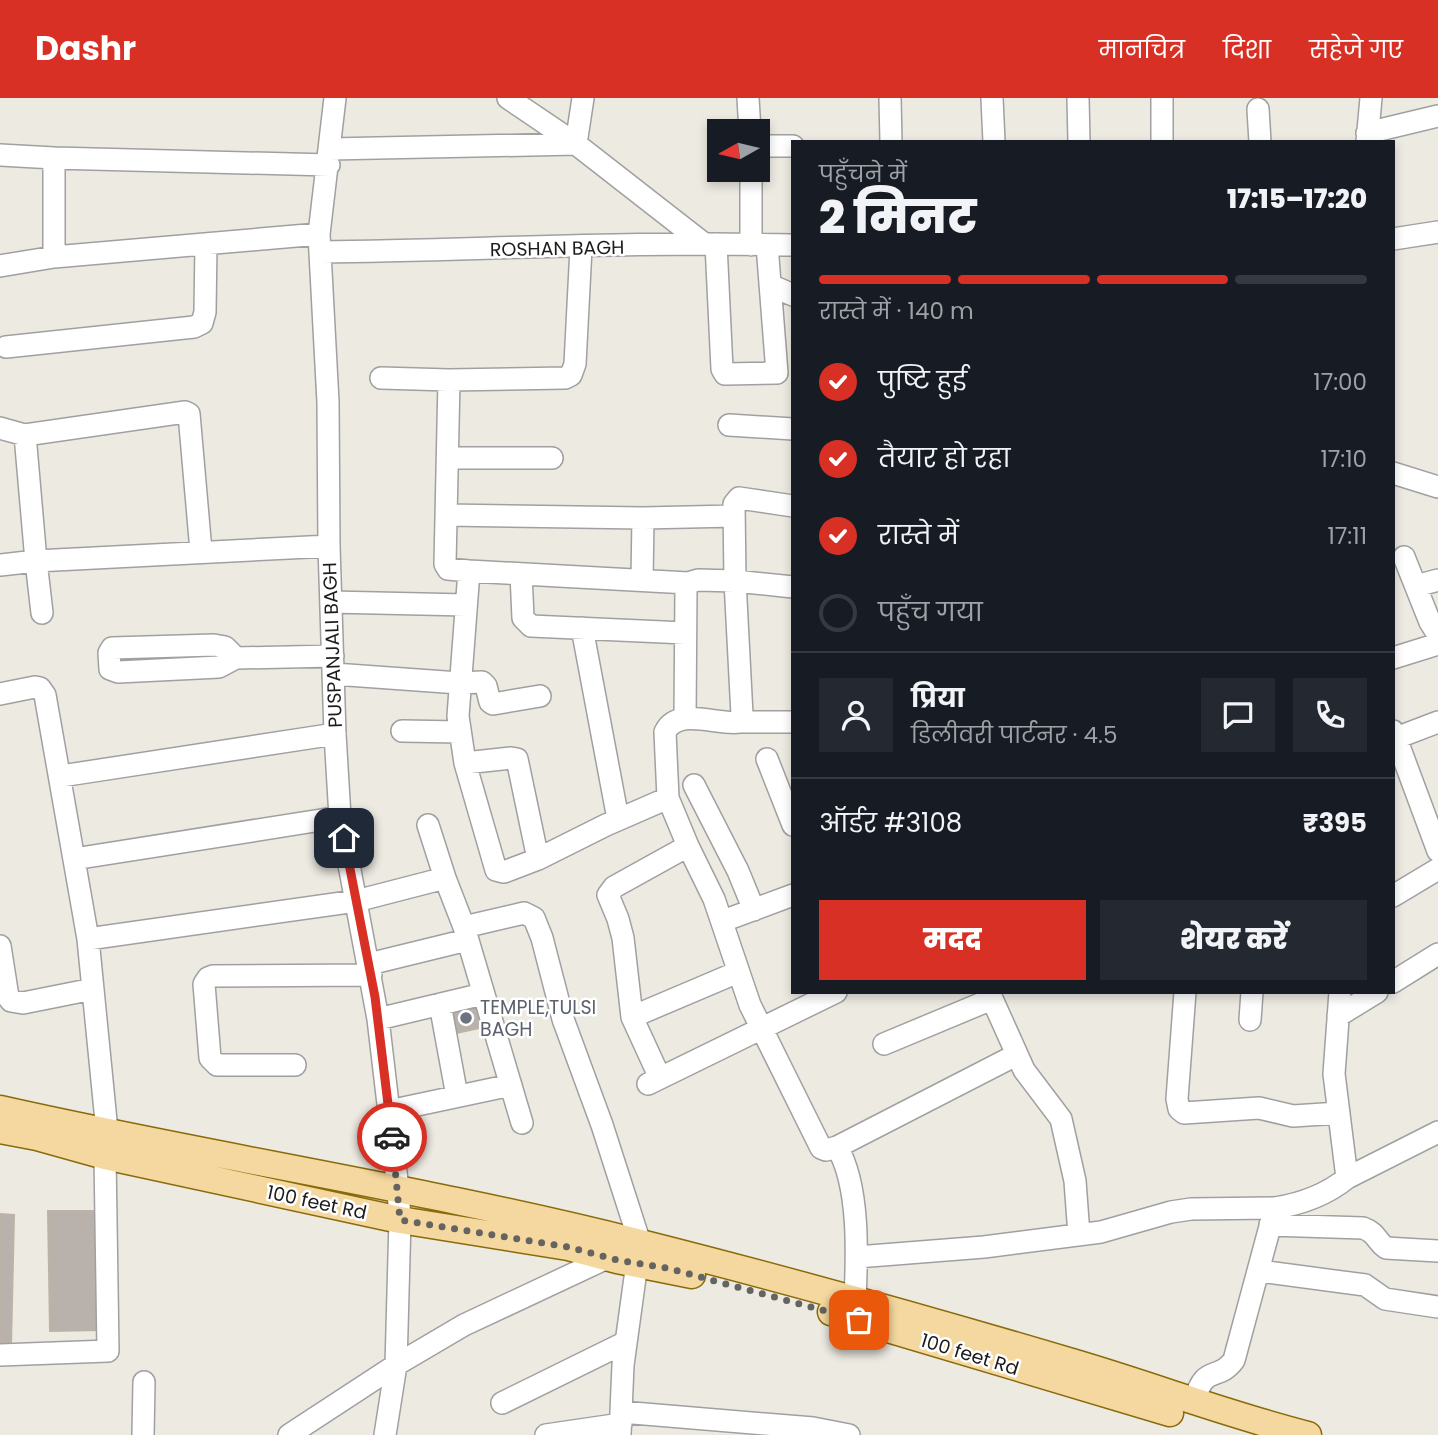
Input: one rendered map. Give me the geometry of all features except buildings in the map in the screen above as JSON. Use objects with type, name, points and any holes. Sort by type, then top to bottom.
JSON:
[{"type":"main road","points":[[0,1109],[106,1144],[398,1189],[638,1253],[855,1300],[1308,1435]]},
{"type":"main road","name":"100 feet Rd","points":[[0,1130],[106,1144],[400,1220],[568,1247],[607,1258],[638,1253],[667,1268],[798,1302],[1241,1435]]},
{"type":"street","name":"PUSPANJALI BAGH","points":[[335,98],[320,243],[328,402],[335,734],[340,817],[378,1019],[398,1189],[400,1220],[396,1365],[385,1435]]},
{"type":"street","points":[[508,98],[576,144],[710,244],[722,372],[785,374],[770,285],[759,245],[752,182]]},
{"type":"street","points":[[576,144],[583,98]]},
{"type":"street","points":[[748,98],[749,119]]},
{"type":"street","points":[[890,98],[891,140]]},
{"type":"street","points":[[992,98],[994,140]]},
{"type":"street","points":[[1078,98],[1079,140]]},
{"type":"street","points":[[1162,98],[1162,140]]},
{"type":"street","points":[[1371,98],[1367,137],[1438,116]]},
{"type":"street","points":[[1258,108],[1260,140]]},
{"type":"street","points":[[0,155],[54,158],[330,157],[576,144]]},
{"type":"street","points":[[770,145],[791,146]]},
{"type":"street","points":[[54,158],[54,257]]},
{"type":"street","points":[[1395,239],[1438,232]]},
{"type":"street","name":"ROSHAN BAGH","points":[[0,265],[54,257],[206,244],[320,243],[581,248],[710,244],[791,245]]},
{"type":"street","points":[[6,347],[194,327],[202,323],[205,312],[206,244]]},
{"type":"street","points":[[381,378],[449,380],[565,378],[571,375],[575,364],[581,248]]},
{"type":"street","points":[[770,285],[791,294]]},
{"type":"street","points":[[449,380],[446,568],[688,583],[698,580],[735,581],[791,587]]},
{"type":"street","points":[[0,428],[25,435],[185,412],[189,414],[201,551]]},
{"type":"street","points":[[729,425],[791,429]]},
{"type":"street","points":[[25,435],[42,613]]},
{"type":"street","points":[[447,458],[552,458]]},
{"type":"street","points":[[1397,480],[1438,487]]},
{"type":"street","points":[[740,722],[742,715],[734,503],[739,498],[791,506]]},
{"type":"street","points":[[446,515],[643,518],[734,516]]},
{"type":"street","points":[[642,579],[643,518]]},
{"type":"street","points":[[0,565],[329,545]]},
{"type":"street","points":[[1404,558],[1438,635]]},
{"type":"street","points":[[469,571],[459,683],[460,732],[465,763],[496,870],[505,872],[538,859],[668,797]]},
{"type":"street","points":[[521,573],[523,618],[531,626],[685,633]]},
{"type":"street","points":[[1416,586],[1438,580]]},
{"type":"street","points":[[685,718],[688,583]]},
{"type":"street","points":[[331,603],[466,605]]},
{"type":"street","points":[[582,628],[618,820]]},
{"type":"street","points":[[1395,657],[1438,644]]},
{"type":"street","points":[[236,658],[225,647],[214,645],[112,648],[108,653],[110,668],[118,672],[219,667],[236,658],[333,665],[459,683],[482,682],[493,704],[540,696]]},
{"type":"street","points":[[0,694],[36,687],[43,691],[61,776],[88,939],[106,1144],[108,1351],[0,1355]]},
{"type":"street","points":[[791,722],[685,718],[668,727],[665,732],[668,797],[688,846],[715,899],[738,972],[762,1030],[821,1147],[826,1150],[837,1147],[1017,1055]]},
{"type":"street","points":[[1395,735],[1438,722]]},
{"type":"street","points":[[402,731],[460,732]]},
{"type":"street","points":[[61,776],[335,734]]},
{"type":"street","points":[[1395,738],[1438,851]]},
{"type":"street","points":[[465,763],[517,759],[538,859]]},
{"type":"street","points":[[767,759],[785,779],[791,814]]},
{"type":"street","points":[[694,785],[738,871],[754,910]]},
{"type":"street","points":[[74,859],[340,817]]},
{"type":"street","points":[[428,825],[466,934],[522,1123]]},
{"type":"street","points":[[688,846],[610,891],[609,901],[623,938],[632,1017],[654,1081],[832,994]]},
{"type":"street","points":[[1395,896],[1438,869]]},
{"type":"street","points":[[88,939],[356,901],[445,878]]},
{"type":"street","points":[[723,921],[791,896]]},
{"type":"street","points":[[295,1065],[212,1063],[204,984],[208,978],[370,969],[524,913],[534,918],[563,1018],[602,1125],[638,1253],[626,1342],[621,1424]]},
{"type":"street","points":[[0,946],[8,997],[11,1001],[23,1003],[93,989]]},
{"type":"street","points":[[1395,981],[1438,954]]},
{"type":"street","points":[[632,1017],[738,972]]},
{"type":"street","points":[[378,1019],[483,994]]},
{"type":"street","points":[[1185,994],[1177,1099],[1179,1109],[1184,1113],[1259,1108],[1293,1116],[1339,1113]]},
{"type":"street","points":[[1250,1020],[1252,994]]},
{"type":"street","points":[[1340,994],[1334,1062],[1347,1178]]},
{"type":"street","points":[[1338,1016],[1374,994]]},
{"type":"street","points":[[884,1044],[991,995],[1027,1075],[1061,1119],[1075,1181],[1079,1235]]},
{"type":"street","points":[[440,1004],[457,1096]]},
{"type":"street","points":[[389,1111],[511,1085]]},
{"type":"street","points":[[1194,1402],[1199,1385],[1208,1374],[1228,1368],[1234,1360],[1273,1216],[1288,1206],[1331,1191],[1347,1178],[1438,1132]]},
{"type":"street","points":[[837,1147],[847,1173],[853,1207],[857,1257],[855,1300]]},
{"type":"street","points":[[857,1257],[984,1247],[1101,1232],[1191,1209],[1363,1228],[1374,1232],[1386,1248],[1438,1251]]},
{"type":"street","points":[[289,1435],[396,1365],[464,1325],[607,1258]]},
{"type":"street","points":[[1259,1271],[1365,1285],[1385,1299],[1438,1307]]},
{"type":"street","points":[[502,1403],[626,1342]]},
{"type":"street","points":[[143,1435],[144,1382]]},
{"type":"street","points":[[546,1435],[621,1424],[813,1428],[849,1435]]},
{"type":"way so far","points":[[392,1137],[400,1220],[568,1247],[617,1260],[667,1268],[859,1320]]},
{"type":"place","name":"TEMPLE,TULSI BAGH","points":[[466,1018]]},
{"type":"route","points":[[344,838],[375,997],[392,1137]]}]
